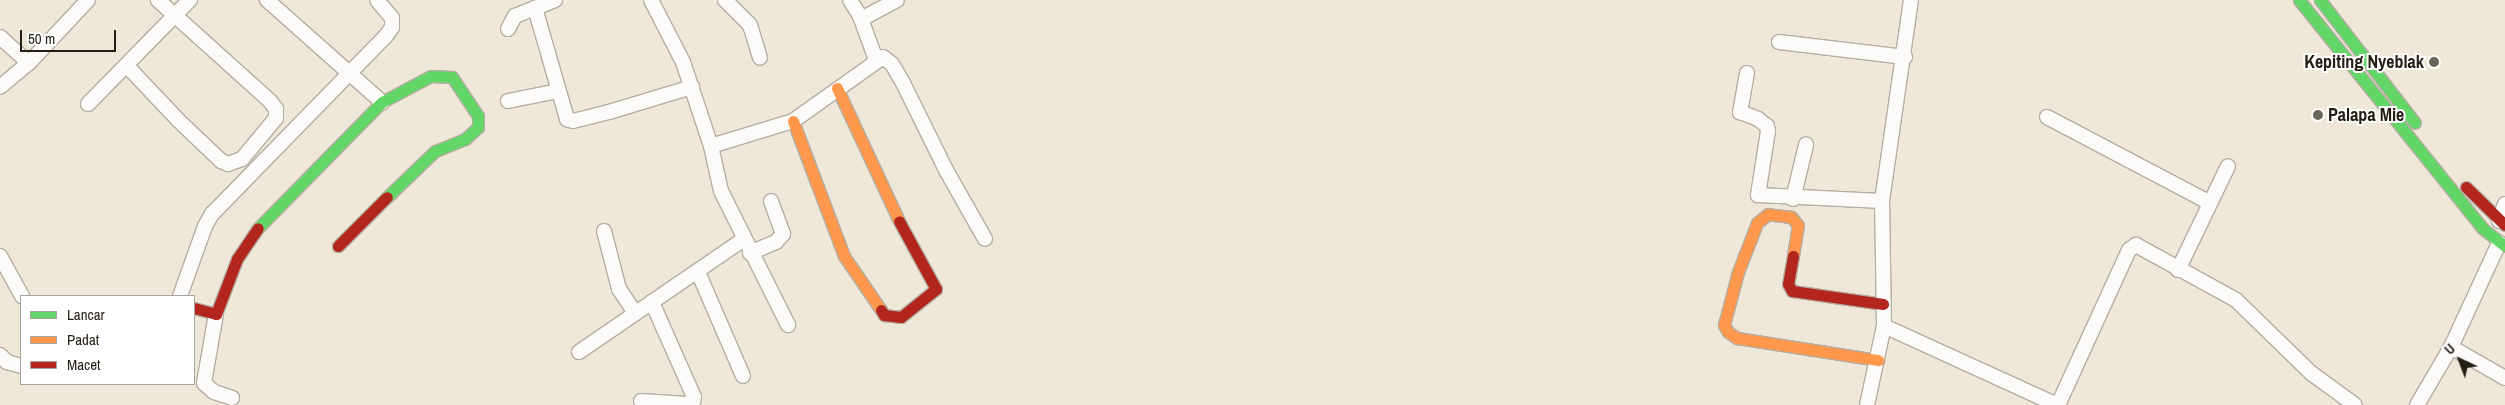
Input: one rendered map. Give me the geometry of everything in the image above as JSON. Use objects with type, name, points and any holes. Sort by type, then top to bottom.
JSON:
[{"type":"street","points":[[0,87],[29,63],[88,0]]},
{"type":"street","points":[[127,66],[178,120],[221,161],[232,164],[242,159],[273,125],[276,108],[158,0]]},
{"type":"street","points":[[88,104],[190,0]]},
{"type":"street","points":[[267,0],[382,102]]},
{"type":"street","points":[[180,295],[205,226],[212,214],[392,27],[388,12],[377,0]]},
{"type":"street","points":[[508,30],[515,16],[555,0]]},
{"type":"street","points":[[725,0],[750,26],[760,57]]},
{"type":"street","points":[[850,0],[860,16],[876,60]]},
{"type":"street","points":[[860,16],[870,16],[897,0]]},
{"type":"street","points":[[1867,405],[1884,326],[1882,201],[1905,57],[1911,0]]},
{"type":"street","points":[[2300,0],[2482,228],[2502,245],[2451,347],[2417,405]]},
{"type":"street","points":[[2320,0],[2422,132]]},
{"type":"street","points":[[657,1],[692,87],[711,146],[721,191],[750,253],[788,325]]},
{"type":"street","points":[[535,8],[564,115],[573,120],[692,87]]},
{"type":"street","points":[[0,38],[29,63]]},
{"type":"street","points":[[1779,42],[1905,57]]},
{"type":"street","points":[[2350,63],[2362,54]]},
{"type":"street","points":[[711,146],[793,120],[876,60],[883,57],[892,64],[985,239]]},
{"type":"street","points":[[1747,73],[1740,112],[1758,119],[1767,126],[1768,131],[1756,192],[1760,198],[1882,201]]},
{"type":"street","points":[[232,398],[214,392],[204,384],[216,314],[237,259],[251,236],[382,102],[431,76],[452,77],[464,89],[478,116],[478,127],[465,139],[435,151],[421,162],[338,246]]},
{"type":"street","points":[[793,120],[844,256],[884,315],[901,317],[931,295],[936,289],[934,280],[889,202],[837,88]]},
{"type":"street","points":[[508,101],[558,91]]},
{"type":"street","points":[[2047,117],[2210,203]]},
{"type":"street","points":[[1793,198],[1806,145]]},
{"type":"street","points":[[2178,270],[2228,166]]},
{"type":"street","points":[[2446,182],[2456,174],[2502,223]]},
{"type":"street","points":[[750,253],[776,242],[783,234],[771,201]]},
{"type":"street","points":[[2502,223],[2505,204]]},
{"type":"street","points":[[1878,360],[1737,338],[1728,332],[1724,325],[1738,272],[1749,250],[1757,223],[1768,214],[1791,217],[1798,225],[1788,284],[1792,291],[1883,304]]},
{"type":"street","points":[[604,231],[619,289],[635,313]]},
{"type":"street","points":[[579,352],[744,239]]},
{"type":"street","points":[[1884,326],[2057,405],[2129,250],[2133,246],[2139,246],[2178,270],[2236,300],[2311,373],[2355,405]]},
{"type":"street","points":[[0,256],[21,295]]},
{"type":"street","points":[[698,272],[743,376]]},
{"type":"street","points":[[641,401],[688,404],[694,397],[652,302]]},
{"type":"street","points":[[195,308],[216,314]]},
{"type":"street","points":[[2451,347],[2505,378]]},
{"type":"street","points":[[0,355],[8,362],[20,366]]},
{"type":"traffic: fast","points":[[2299,0],[2482,228],[2505,246]]},
{"type":"traffic: fast","points":[[2320,0],[2415,123]]},
{"type":"traffic: fast","points":[[258,228],[382,102],[431,76],[452,77],[478,116],[478,127],[465,139],[435,151],[387,197]]},
{"type":"traffic: slow","points":[[837,88],[899,221]]},
{"type":"traffic: slow","points":[[793,121],[844,256],[881,310]]},
{"type":"traffic: slow","points":[[1793,256],[1798,225],[1791,217],[1768,214],[1757,223],[1738,272],[1724,325],[1728,332],[1737,338],[1878,360]]},
{"type":"traffic: jam","points":[[2466,187],[2505,225]]},
{"type":"traffic: jam","points":[[338,246],[387,197]]},
{"type":"traffic: jam","points":[[881,310],[884,315],[901,317],[936,289],[899,221]]},
{"type":"traffic: jam","points":[[195,308],[216,314],[237,259],[258,228]]},
{"type":"traffic: jam","points":[[1793,256],[1788,284],[1792,291],[1883,304]]},
{"type":"place","name":"Kepiting Nyeblak","points":[[2434,62]]},
{"type":"place","name":"Palapa Mie","points":[[2318,115]]}]
